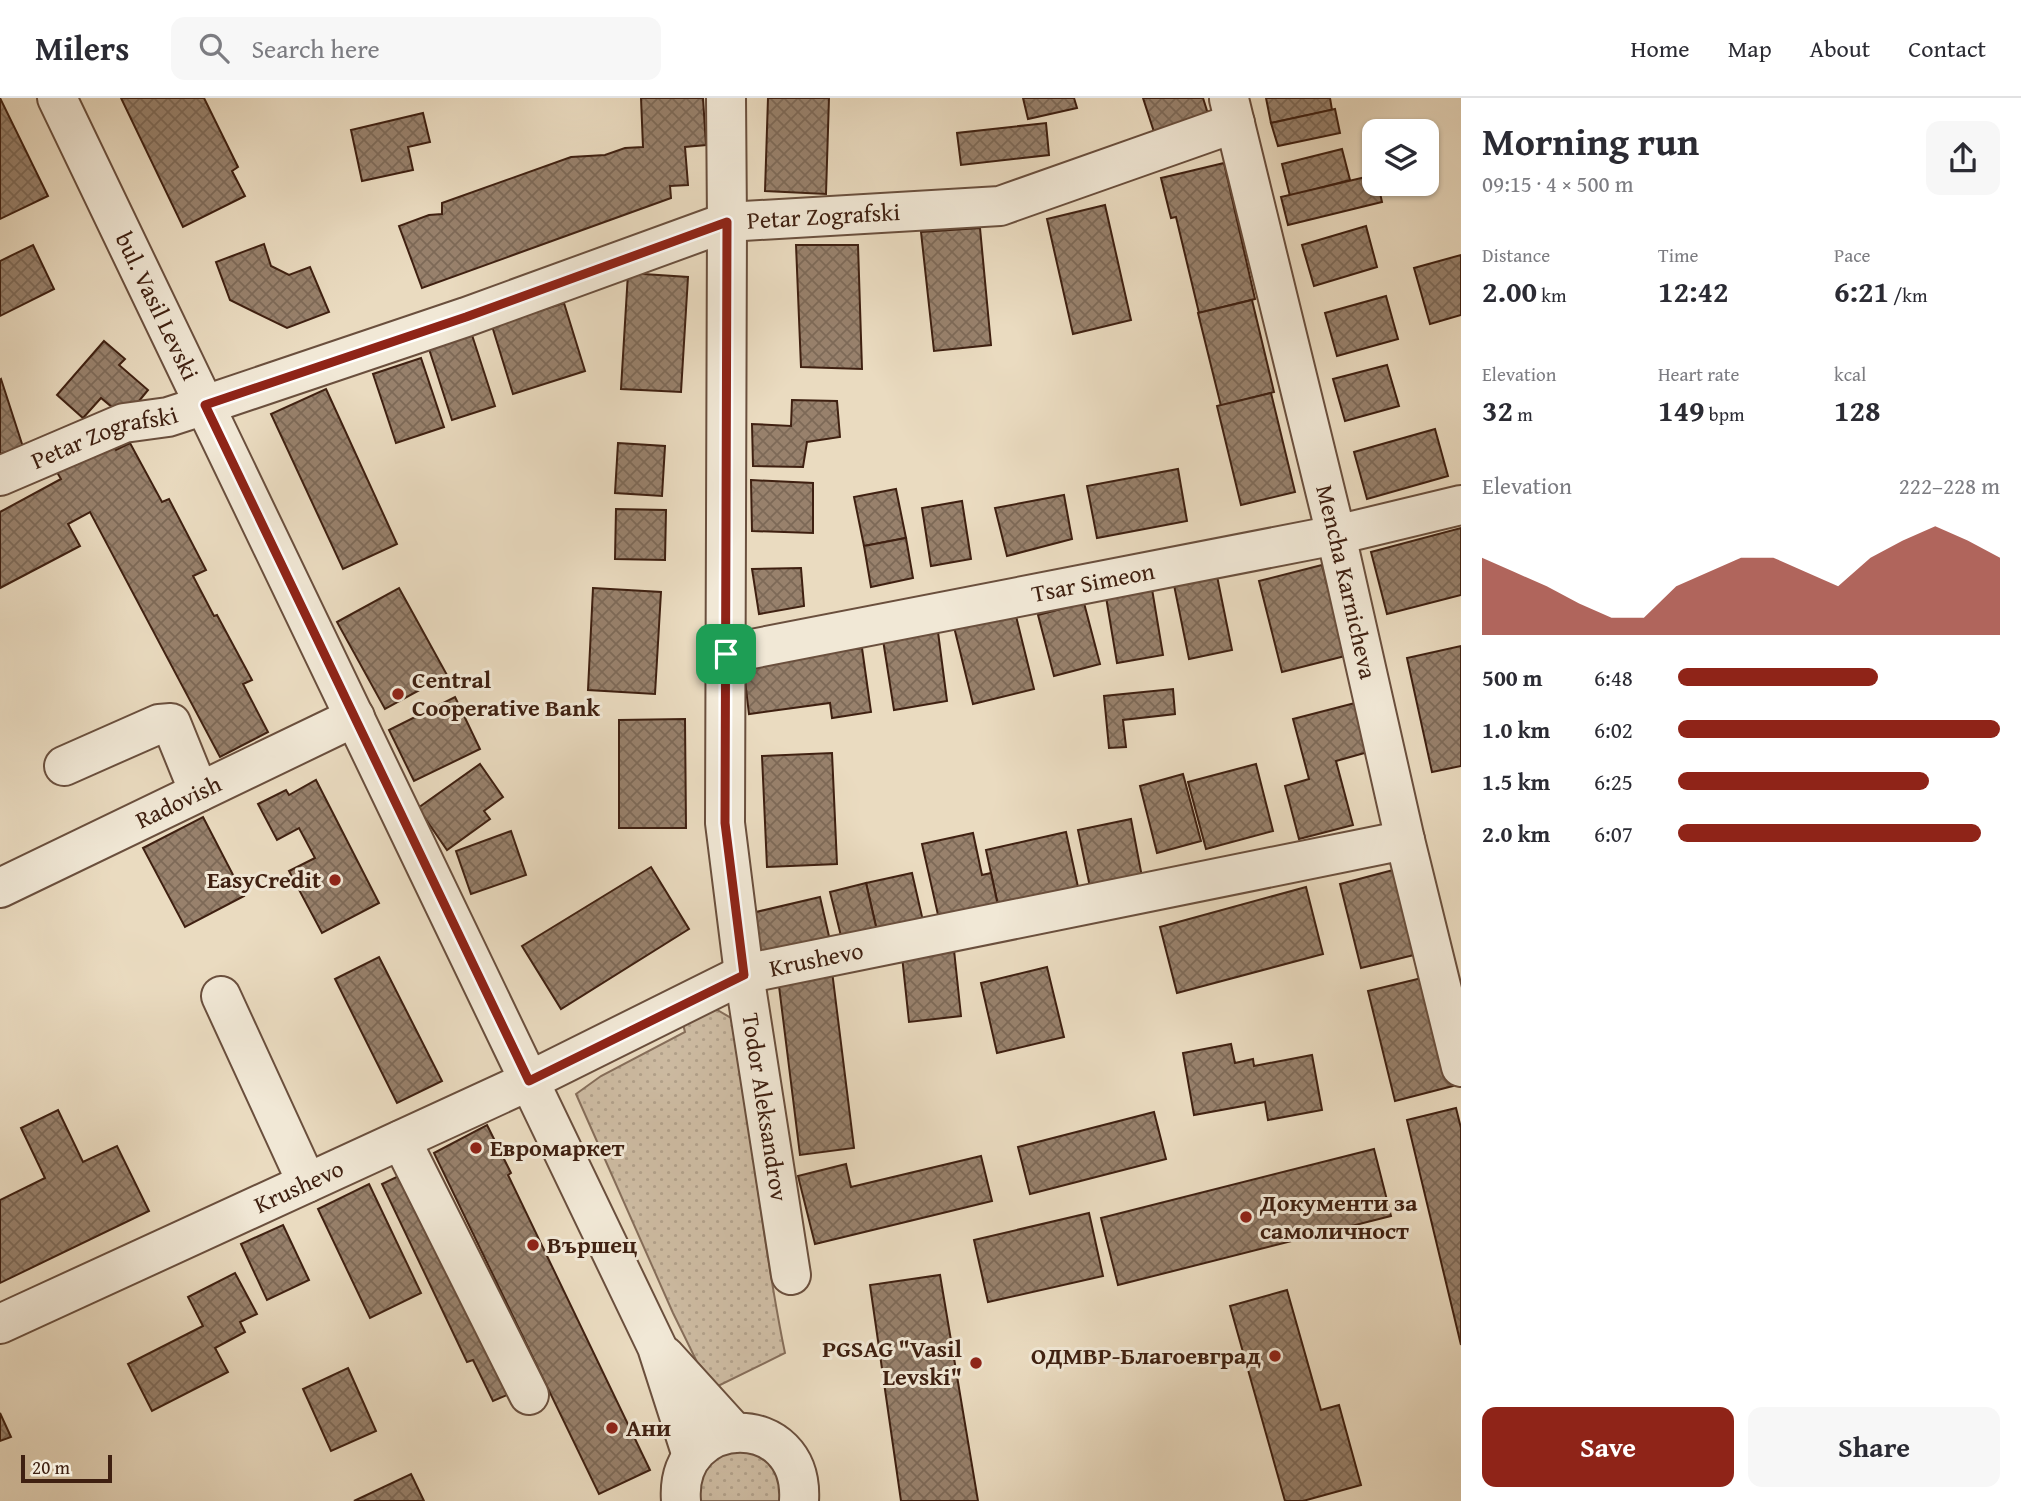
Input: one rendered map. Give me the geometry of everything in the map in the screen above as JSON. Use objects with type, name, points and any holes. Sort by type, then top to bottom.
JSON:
[{"type":"street","name":"bul. Vasil Levski","points":[[57,98],[657,1347],[681,1487]]},
{"type":"street","name":"Todor Aleksandrov","points":[[726,98],[725,823],[744,975],[791,1275]]},
{"type":"street","name":"Petar Zografski","points":[[0,475],[124,424],[168,417],[205,405],[466,317],[727,222],[1000,206],[1137,157],[1232,110]]},
{"type":"street","name":"Mencha Karnicheva","points":[[1232,110],[1336,535],[1405,840],[1452,991],[1461,1067]]},
{"type":"street","name":"Tsar Simeon","points":[[726,654],[1336,535],[1461,505]]},
{"type":"street","name":"Radovish","points":[[0,888],[355,717]]},
{"type":"street","points":[[64,766],[159,724],[171,723],[199,792]]},
{"type":"street","name":"Krushevo","points":[[0,1324],[529,1081],[744,975],[1405,840]]},
{"type":"street","points":[[221,996],[307,1183]]},
{"type":"street","points":[[401,1140],[529,1395]]},
{"type":"street","name":"bul. Vasil Levski","points":[[657,1347],[734,1432]]},
{"type":"street","points":[[681,1487],[704,1444],[718,1436],[734,1432],[754,1433],[772,1440],[786,1452],[796,1469],[800,1487],[799,1501]]},
{"type":"shaded area","points":[[714,1008],[731,1018],[785,1353],[718,1386],[697,1362],[673,1313],[576,1094],[601,1076],[685,1032],[683,1024]]},
{"type":"shaded area","points":[[710,1452],[771,1452],[788,1501],[691,1501]]},
{"type":"building","points":[[0,98],[48,196],[0,219]]},
{"type":"building","points":[[121,98],[204,98],[238,167],[232,171],[245,196],[183,227]]},
{"type":"building","points":[[641,98],[703,98],[706,145],[685,147],[688,185],[670,186],[671,198],[422,288],[399,226],[429,215],[442,214],[442,203],[571,157],[605,155],[625,148],[643,147]]},
{"type":"building","points":[[768,98],[829,98],[826,194],[765,191]]},
{"type":"building","points":[[1023,98],[1074,98],[1077,108],[1028,119]]},
{"type":"building","points":[[1143,98],[1203,98],[1209,117],[1155,135]]},
{"type":"building","points":[[1266,98],[1330,98],[1332,110],[1271,123]]},
{"type":"building","points":[[1335,109],[1340,133],[1278,146],[1271,123]]},
{"type":"building","points":[[423,113],[430,142],[408,147],[413,170],[362,181],[351,130]]},
{"type":"building","points":[[1046,123],[1049,155],[961,165],[957,133]]},
{"type":"building","points":[[1342,149],[1350,180],[1290,196],[1282,164]]},
{"type":"building","points":[[1224,163],[1255,299],[1199,313],[1176,217],[1171,218],[1161,178]]},
{"type":"building","points":[[1362,178],[1362,196],[1381,196],[1382,202],[1288,225],[1281,197]]},
{"type":"building","points":[[1105,205],[1131,320],[1073,334],[1047,219]]},
{"type":"building","points":[[1366,226],[1377,267],[1314,286],[1302,245]]},
{"type":"building","points":[[980,228],[991,345],[934,351],[921,232]]},
{"type":"building","points":[[264,244],[271,266],[289,275],[310,267],[329,312],[287,328],[230,300],[216,262]]},
{"type":"building","points":[[33,245],[54,289],[0,316],[0,261]]},
{"type":"building","points":[[796,245],[858,245],[862,369],[801,367]]},
{"type":"building","points":[[1461,255],[1461,315],[1430,324],[1414,268]]},
{"type":"building","points":[[628,273],[688,277],[681,392],[621,389]]},
{"type":"building","points":[[1386,296],[1398,339],[1337,356],[1325,313]]},
{"type":"building","points":[[1252,300],[1274,392],[1221,406],[1198,313]]},
{"type":"building","points":[[564,303],[585,371],[513,394],[492,326]]},
{"type":"building","points":[[472,335],[495,406],[452,420],[429,349]]},
{"type":"building","points":[[104,341],[125,359],[119,365],[148,390],[125,418],[101,398],[83,418],[57,395]]},
{"type":"building","points":[[421,358],[444,427],[396,443],[373,374]]},
{"type":"building","points":[[1387,365],[1399,406],[1345,421],[1333,379]]},
{"type":"building","points":[[0,380],[23,447],[0,454]]},
{"type":"building","points":[[326,389],[397,544],[343,569],[271,414]]},
{"type":"building","points":[[1271,393],[1295,492],[1241,505],[1217,406]]},
{"type":"building","points":[[792,400],[837,401],[840,437],[807,442],[803,467],[753,466],[752,424],[791,426]]},
{"type":"building","points":[[1435,429],[1448,476],[1367,499],[1354,452]]},
{"type":"building","points":[[106,432],[116,450],[130,443],[162,502],[169,499],[206,570],[193,576],[252,680],[243,684],[268,732],[220,757],[90,512],[68,524],[80,546],[0,588],[0,512],[61,479],[51,462]]},
{"type":"building","points":[[618,443],[665,446],[662,496],[615,493]]},
{"type":"building","points":[[1178,469],[1187,521],[1097,538],[1087,486]]},
{"type":"building","points":[[751,480],[813,483],[813,533],[752,531]]},
{"type":"building","points":[[896,489],[906,538],[864,546],[854,497]]},
{"type":"building","points":[[1064,495],[1072,539],[1007,556],[995,508]]},
{"type":"building","points":[[962,501],[971,559],[931,566],[922,508]]},
{"type":"building","points":[[616,509],[666,510],[665,560],[615,559]]},
{"type":"building","points":[[1461,528],[1461,595],[1387,614],[1371,552]]},
{"type":"building","points":[[906,538],[913,578],[871,587],[864,546]]},
{"type":"building","points":[[1322,565],[1345,656],[1282,672],[1259,581]]},
{"type":"building","points":[[801,568],[804,606],[759,614],[752,569]]},
{"type":"building","points":[[1217,576],[1232,650],[1189,659],[1174,585]]},
{"type":"building","points":[[399,588],[447,675],[385,709],[337,622]]},
{"type":"building","points":[[593,588],[661,592],[655,694],[588,690]]},
{"type":"building","points":[[1152,589],[1163,655],[1117,663],[1106,597]]},
{"type":"building","points":[[1084,603],[1100,664],[1054,676],[1038,615]]},
{"type":"building","points":[[1015,612],[1034,689],[973,704],[954,627]]},
{"type":"building","points":[[938,632],[947,701],[894,710],[883,640]]},
{"type":"building","points":[[1461,646],[1461,766],[1432,772],[1407,658]]},
{"type":"building","points":[[862,648],[871,712],[832,718],[830,703],[749,714],[743,664]]},
{"type":"building","points":[[1173,689],[1175,714],[1123,720],[1126,747],[1109,748],[1104,696]]},
{"type":"building","points":[[455,697],[480,749],[414,781],[389,730]]},
{"type":"building","points":[[1355,703],[1368,752],[1336,761],[1353,825],[1299,839],[1285,786],[1309,779],[1293,719]]},
{"type":"building","points":[[685,719],[686,828],[619,828],[619,720]]},
{"type":"building","points":[[832,753],[837,864],[767,867],[762,756]]},
{"type":"building","points":[[480,764],[503,797],[484,811],[490,819],[447,850],[418,808]]},
{"type":"building","points":[[1256,764],[1273,831],[1206,849],[1188,782]]},
{"type":"building","points":[[1183,774],[1201,841],[1157,853],[1140,786]]},
{"type":"building","points":[[316,780],[379,903],[322,933],[289,871],[315,858],[299,828],[277,840],[258,804],[286,790],[289,795]]},
{"type":"building","points":[[203,817],[244,896],[185,927],[143,848]]},
{"type":"building","points":[[1131,819],[1142,877],[1090,887],[1078,830]]},
{"type":"building","points":[[511,831],[526,875],[471,894],[456,851]]},
{"type":"building","points":[[1066,832],[1080,896],[1000,915],[986,850]]},
{"type":"building","points":[[973,833],[982,875],[991,873],[1000,915],[941,928],[922,844]]},
{"type":"building","points":[[651,867],[689,929],[561,1009],[522,946]]},
{"type":"building","points":[[1397,869],[1418,954],[1361,968],[1340,884]]},
{"type":"building","points":[[912,873],[923,921],[877,931],[866,883]]},
{"type":"building","points":[[866,883],[877,931],[842,940],[830,892]]},
{"type":"building","points":[[1306,887],[1323,954],[1177,993],[1160,927]]},
{"type":"building","points":[[820,897],[831,945],[751,964],[739,916]]},
{"type":"building","points":[[954,950],[961,1016],[909,1022],[902,956]]},
{"type":"building","points":[[379,957],[442,1081],[397,1103],[335,979]]},
{"type":"building","points":[[1047,967],[1064,1037],[997,1053],[981,983]]},
{"type":"building","points":[[832,971],[854,1148],[800,1155],[778,978]]},
{"type":"building","points":[[1426,977],[1453,1086],[1395,1101],[1368,991]]},
{"type":"building","points":[[1231,1044],[1235,1063],[1253,1059],[1254,1066],[1312,1055],[1322,1110],[1268,1120],[1265,1102],[1194,1115],[1183,1053]]},
{"type":"building","points":[[1456,1108],[1461,1128],[1461,1345],[1407,1120]]},
{"type":"building","points":[[58,1110],[83,1162],[117,1146],[149,1211],[0,1283],[0,1200],[45,1178],[21,1128]]},
{"type":"building","points":[[1154,1112],[1166,1159],[1030,1194],[1018,1147]]},
{"type":"building","points":[[487,1125],[511,1173],[508,1175],[650,1470],[599,1494],[434,1153]]},
{"type":"building","name":"Документи за самоличност","points":[[1374,1149],[1391,1216],[1118,1285],[1101,1218]]},
{"type":"building","points":[[981,1156],[992,1201],[815,1244],[798,1176],[846,1164],[851,1187]]},
{"type":"building","points":[[407,1172],[514,1392],[493,1401],[473,1360],[467,1362],[382,1184]]},
{"type":"building","points":[[369,1184],[421,1293],[370,1318],[318,1209]]},
{"type":"building","points":[[1089,1213],[1103,1276],[988,1302],[974,1240]]},
{"type":"building","points":[[283,1225],[309,1280],[267,1300],[241,1244]]},
{"type":"building","points":[[235,1273],[257,1314],[240,1322],[245,1332],[215,1348],[228,1372],[152,1411],[128,1364],[203,1326],[188,1297]]},
{"type":"building","points":[[940,1275],[978,1501],[901,1501],[870,1285]]},
{"type":"building","name":"ОДМВР-Благоевград","points":[[1287,1290],[1321,1410],[1339,1405],[1361,1485],[1303,1501],[1285,1501],[1230,1306]]},
{"type":"building","points":[[348,1368],[376,1431],[331,1451],[303,1389]]},
{"type":"building","points":[[0,1413],[11,1437],[0,1441]]},
{"type":"building","points":[[411,1474],[424,1501],[354,1501]]},
{"type":"place","name":"Central Cooperative Bank","points":[[398,694]]},
{"type":"place","name":"EasyCredit","points":[[335,880]]},
{"type":"place","name":"Евромаркет","points":[[476,1148]]},
{"type":"place","name":"Документи за самоличност","points":[[1246,1217]]},
{"type":"place","name":"Вършец","points":[[533,1245]]},
{"type":"place","name":"ОДМВР-Благоевград","points":[[1275,1356]]},
{"type":"place","name":"PGSAG \"Vasil Levski\"","points":[[976,1363]]},
{"type":"place","name":"Ани","points":[[612,1428]]},
{"type":"route","points":[[727,222],[726,654],[725,823],[744,975],[529,1081],[205,405],[466,317],[727,222]]}]
